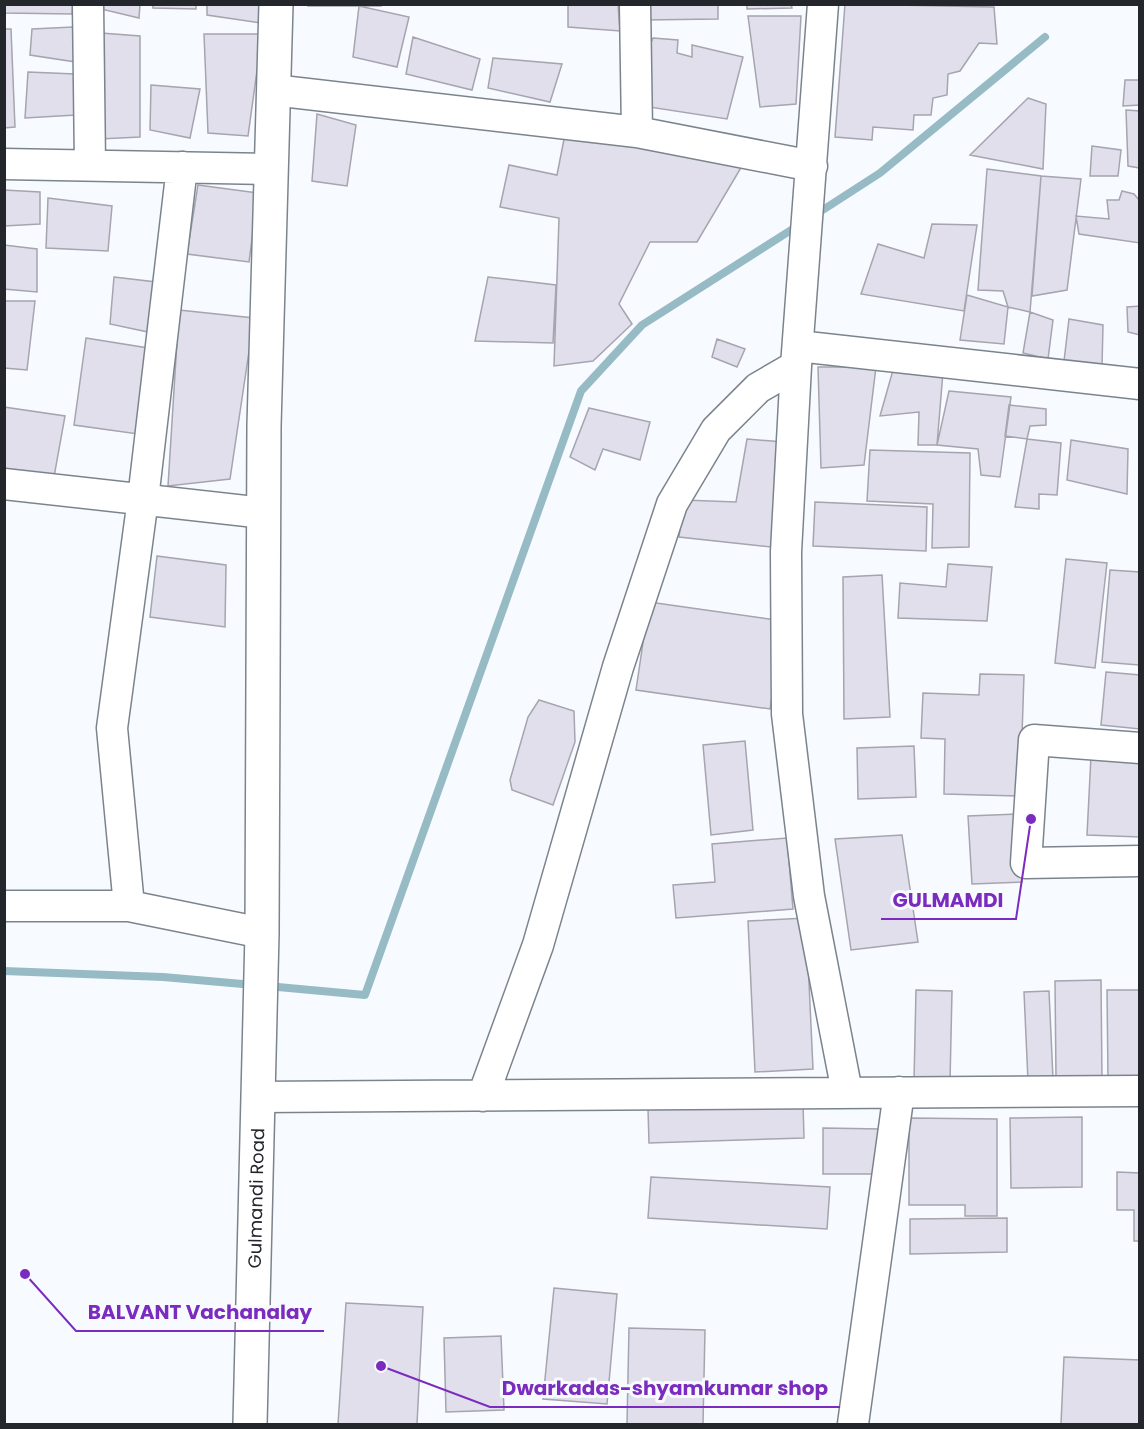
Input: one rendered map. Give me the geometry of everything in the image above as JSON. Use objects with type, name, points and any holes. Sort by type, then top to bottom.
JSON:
[{"type":"street","points":[[88,4],[90,165]]},
{"type":"street","name":"Gulmandi Road","points":[[250,1425],[262,945],[264,513],[276,4]]},
{"type":"street","points":[[635,4],[637,132]]},
{"type":"street","points":[[823,4],[797,356],[786,552],[788,714],[809,896],[847,1092]]},
{"type":"street","points":[[273,90],[637,132],[812,166]]},
{"type":"street","points":[[4,164],[271,169]]},
{"type":"street","points":[[129,906],[112,729],[143,499],[182,167]]},
{"type":"street","points":[[483,1096],[538,945],[618,667],[672,504],[716,430],[758,388],[797,356],[1140,384]]},
{"type":"street","points":[[4,484],[264,513]]},
{"type":"street","points":[[1140,748],[1034,740],[1026,863],[1140,861]]},
{"type":"street","points":[[4,906],[129,906],[262,945]]},
{"type":"street","points":[[257,1097],[1140,1091]]},
{"type":"street","points":[[853,1425],[899,1092]]},
{"type":"building","points":[[4,4],[73,4],[72,14],[4,13]]},
{"type":"building","points":[[101,4],[140,4],[139,18],[101,9]]},
{"type":"building","points":[[153,4],[196,4],[196,9],[153,8]]},
{"type":"building","points":[[207,4],[261,4],[261,23],[207,15]]},
{"type":"building","points":[[308,4],[381,4],[381,6],[308,6]]},
{"type":"building","points":[[568,4],[618,4],[620,31],[568,27]]},
{"type":"building","points":[[643,4],[718,4],[718,19],[643,20]]},
{"type":"building","points":[[747,4],[791,4],[792,8],[747,9]]},
{"type":"building","points":[[845,4],[994,7],[997,44],[979,43],[960,71],[948,74],[947,95],[933,98],[931,115],[914,115],[913,130],[873,127],[872,140],[835,137]]},
{"type":"building","points":[[359,6],[409,17],[397,67],[353,57]]},
{"type":"building","points":[[748,16],[801,16],[796,104],[760,107]]},
{"type":"building","points":[[73,27],[76,62],[30,55],[32,29]]},
{"type":"building","points":[[4,29],[11,29],[15,127],[4,128]]},
{"type":"building","points":[[101,33],[140,36],[140,137],[100,139]]},
{"type":"building","points":[[204,34],[262,34],[248,136],[208,133]]},
{"type":"building","points":[[413,37],[480,59],[472,90],[406,74]]},
{"type":"building","points":[[653,38],[678,40],[677,53],[692,57],[692,45],[743,57],[727,119],[636,105],[645,57]]},
{"type":"building","points":[[493,58],[562,64],[550,102],[488,88]]},
{"type":"building","points":[[28,72],[75,74],[76,115],[25,118]]},
{"type":"building","points":[[1125,80],[1140,80],[1140,105],[1123,106]]},
{"type":"building","points":[[151,85],[200,89],[190,138],[150,130]]},
{"type":"building","points":[[1028,98],[1046,104],[1043,169],[970,155]]},
{"type":"building","points":[[1126,110],[1140,111],[1140,168],[1128,166]]},
{"type":"building","points":[[317,114],[356,125],[347,186],[312,181]]},
{"type":"building","points":[[566,129],[742,166],[697,242],[650,242],[619,304],[632,324],[593,361],[554,366],[559,218],[500,207],[509,165],[557,175]]},
{"type":"building","points":[[1092,146],[1121,150],[1118,176],[1090,176]]},
{"type":"building","points":[[987,169],[1041,176],[1030,312],[1008,307],[1003,291],[978,290]]},
{"type":"building","points":[[1041,176],[1081,179],[1067,290],[1032,296]]},
{"type":"building","points":[[198,185],[258,193],[249,262],[187,254]]},
{"type":"building","points":[[4,190],[40,192],[40,224],[4,226]]},
{"type":"building","points":[[1122,191],[1134,194],[1139,200],[1140,243],[1079,234],[1076,216],[1109,219],[1107,200],[1119,200]]},
{"type":"building","points":[[48,198],[112,206],[108,251],[46,248]]},
{"type":"building","points":[[932,224],[977,225],[964,311],[861,294],[878,244],[924,258]]},
{"type":"building","points":[[4,245],[37,249],[37,292],[4,289]]},
{"type":"building","points":[[114,277],[156,282],[148,332],[110,324]]},
{"type":"building","points":[[488,277],[556,285],[553,343],[475,341]]},
{"type":"building","points":[[967,295],[1008,307],[1004,344],[960,340]]},
{"type":"building","points":[[4,301],[35,301],[27,370],[4,368]]},
{"type":"building","points":[[1140,306],[1140,335],[1128,332],[1127,307]]},
{"type":"building","points":[[179,310],[254,318],[230,479],[168,486]]},
{"type":"building","points":[[1030,312],[1053,320],[1048,359],[1023,353]]},
{"type":"building","points":[[1069,319],[1103,325],[1102,367],[1064,361]]},
{"type":"building","points":[[86,338],[148,348],[138,434],[74,425]]},
{"type":"building","points":[[717,339],[745,349],[737,367],[712,357]]},
{"type":"building","points":[[818,367],[876,367],[864,465],[821,468]]},
{"type":"building","points":[[893,370],[943,372],[937,445],[918,445],[919,412],[880,416]]},
{"type":"building","points":[[949,391],[1011,397],[1000,477],[981,475],[978,449],[937,445]]},
{"type":"building","points":[[1009,405],[1046,409],[1046,425],[1030,426],[1027,439],[1005,436]]},
{"type":"building","points":[[4,407],[65,416],[54,477],[4,469]]},
{"type":"building","points":[[589,408],[650,422],[640,460],[603,449],[595,470],[570,457]]},
{"type":"building","points":[[747,439],[784,442],[771,547],[679,537],[684,500],[736,502]]},
{"type":"building","points":[[1027,439],[1061,443],[1057,495],[1039,494],[1039,509],[1015,507]]},
{"type":"building","points":[[1071,440],[1128,449],[1127,494],[1067,480]]},
{"type":"building","points":[[870,450],[970,453],[969,547],[932,548],[933,504],[867,501]]},
{"type":"building","points":[[815,502],[927,507],[926,551],[813,546]]},
{"type":"building","points":[[157,556],[226,565],[225,627],[150,617]]},
{"type":"building","points":[[1066,559],[1107,563],[1095,668],[1055,663]]},
{"type":"building","points":[[948,564],[992,567],[987,621],[898,618],[900,583],[946,587]]},
{"type":"building","points":[[1110,570],[1140,572],[1139,665],[1102,662]]},
{"type":"building","points":[[882,575],[890,717],[844,719],[843,577]]},
{"type":"building","points":[[649,602],[783,621],[770,709],[636,690]]},
{"type":"building","points":[[1106,672],[1140,675],[1140,729],[1101,725]]},
{"type":"building","points":[[980,674],[1024,675],[1020,796],[944,794],[945,739],[921,738],[923,693],[979,695]]},
{"type":"building","points":[[539,700],[574,711],[575,742],[553,805],[512,790],[510,780],[528,717]]},
{"type":"building","points":[[745,741],[753,830],[711,835],[703,745]]},
{"type":"building","points":[[914,746],[916,797],[858,799],[857,748]]},
{"type":"building","points":[[1091,756],[1140,758],[1140,837],[1087,835]]},
{"type":"building","points":[[1019,814],[1022,882],[972,884],[968,816]]},
{"type":"building","points":[[902,835],[918,942],[851,950],[835,839]]},
{"type":"building","points":[[787,838],[793,909],[676,918],[673,885],[715,882],[712,844]]},
{"type":"building","points":[[806,918],[813,1069],[755,1072],[748,921]]},
{"type":"building","points":[[1101,980],[1102,1078],[1056,1078],[1055,981]]},
{"type":"building","points":[[916,990],[952,991],[950,1082],[914,1081]]},
{"type":"building","points":[[1107,990],[1140,990],[1140,1078],[1108,1078]]},
{"type":"building","points":[[1049,991],[1053,1079],[1028,1081],[1024,992]]},
{"type":"building","points":[[803,1103],[804,1138],[649,1143],[648,1109]]},
{"type":"building","points":[[1082,1117],[1082,1187],[1011,1188],[1010,1118]]},
{"type":"building","points":[[909,1118],[997,1119],[997,1216],[965,1216],[965,1205],[909,1205]]},
{"type":"building","points":[[823,1128],[881,1129],[880,1174],[823,1174]]},
{"type":"building","points":[[1117,1172],[1140,1173],[1140,1241],[1134,1241],[1134,1210],[1117,1210]]},
{"type":"building","points":[[651,1177],[830,1187],[827,1229],[648,1218]]},
{"type":"building","points":[[1007,1218],[1007,1252],[910,1254],[910,1219]]},
{"type":"building","points":[[554,1288],[617,1294],[607,1404],[543,1399]]},
{"type":"building","points":[[346,1303],[423,1307],[417,1424],[338,1424]]},
{"type":"building","points":[[629,1328],[705,1330],[703,1424],[627,1424]]},
{"type":"building","points":[[501,1336],[504,1410],[446,1412],[444,1338]]},
{"type":"building","points":[[1064,1357],[1140,1360],[1140,1424],[1061,1424]]},
{"type":"waterway","points":[[815,215],[880,173],[1045,37]]},
{"type":"waterway","points":[[267,986],[365,995],[581,391],[642,325],[799,225]]},
{"type":"waterway","points":[[4,971],[163,977],[254,985]]},
{"type":"place","name":"GULMAMDI","points":[[1031,819]]},
{"type":"place","name":"BALVANT Vachanalay","points":[[25,1274]]},
{"type":"place","name":"Dwarkadas-shyamkumar shop","points":[[381,1366]]}]
